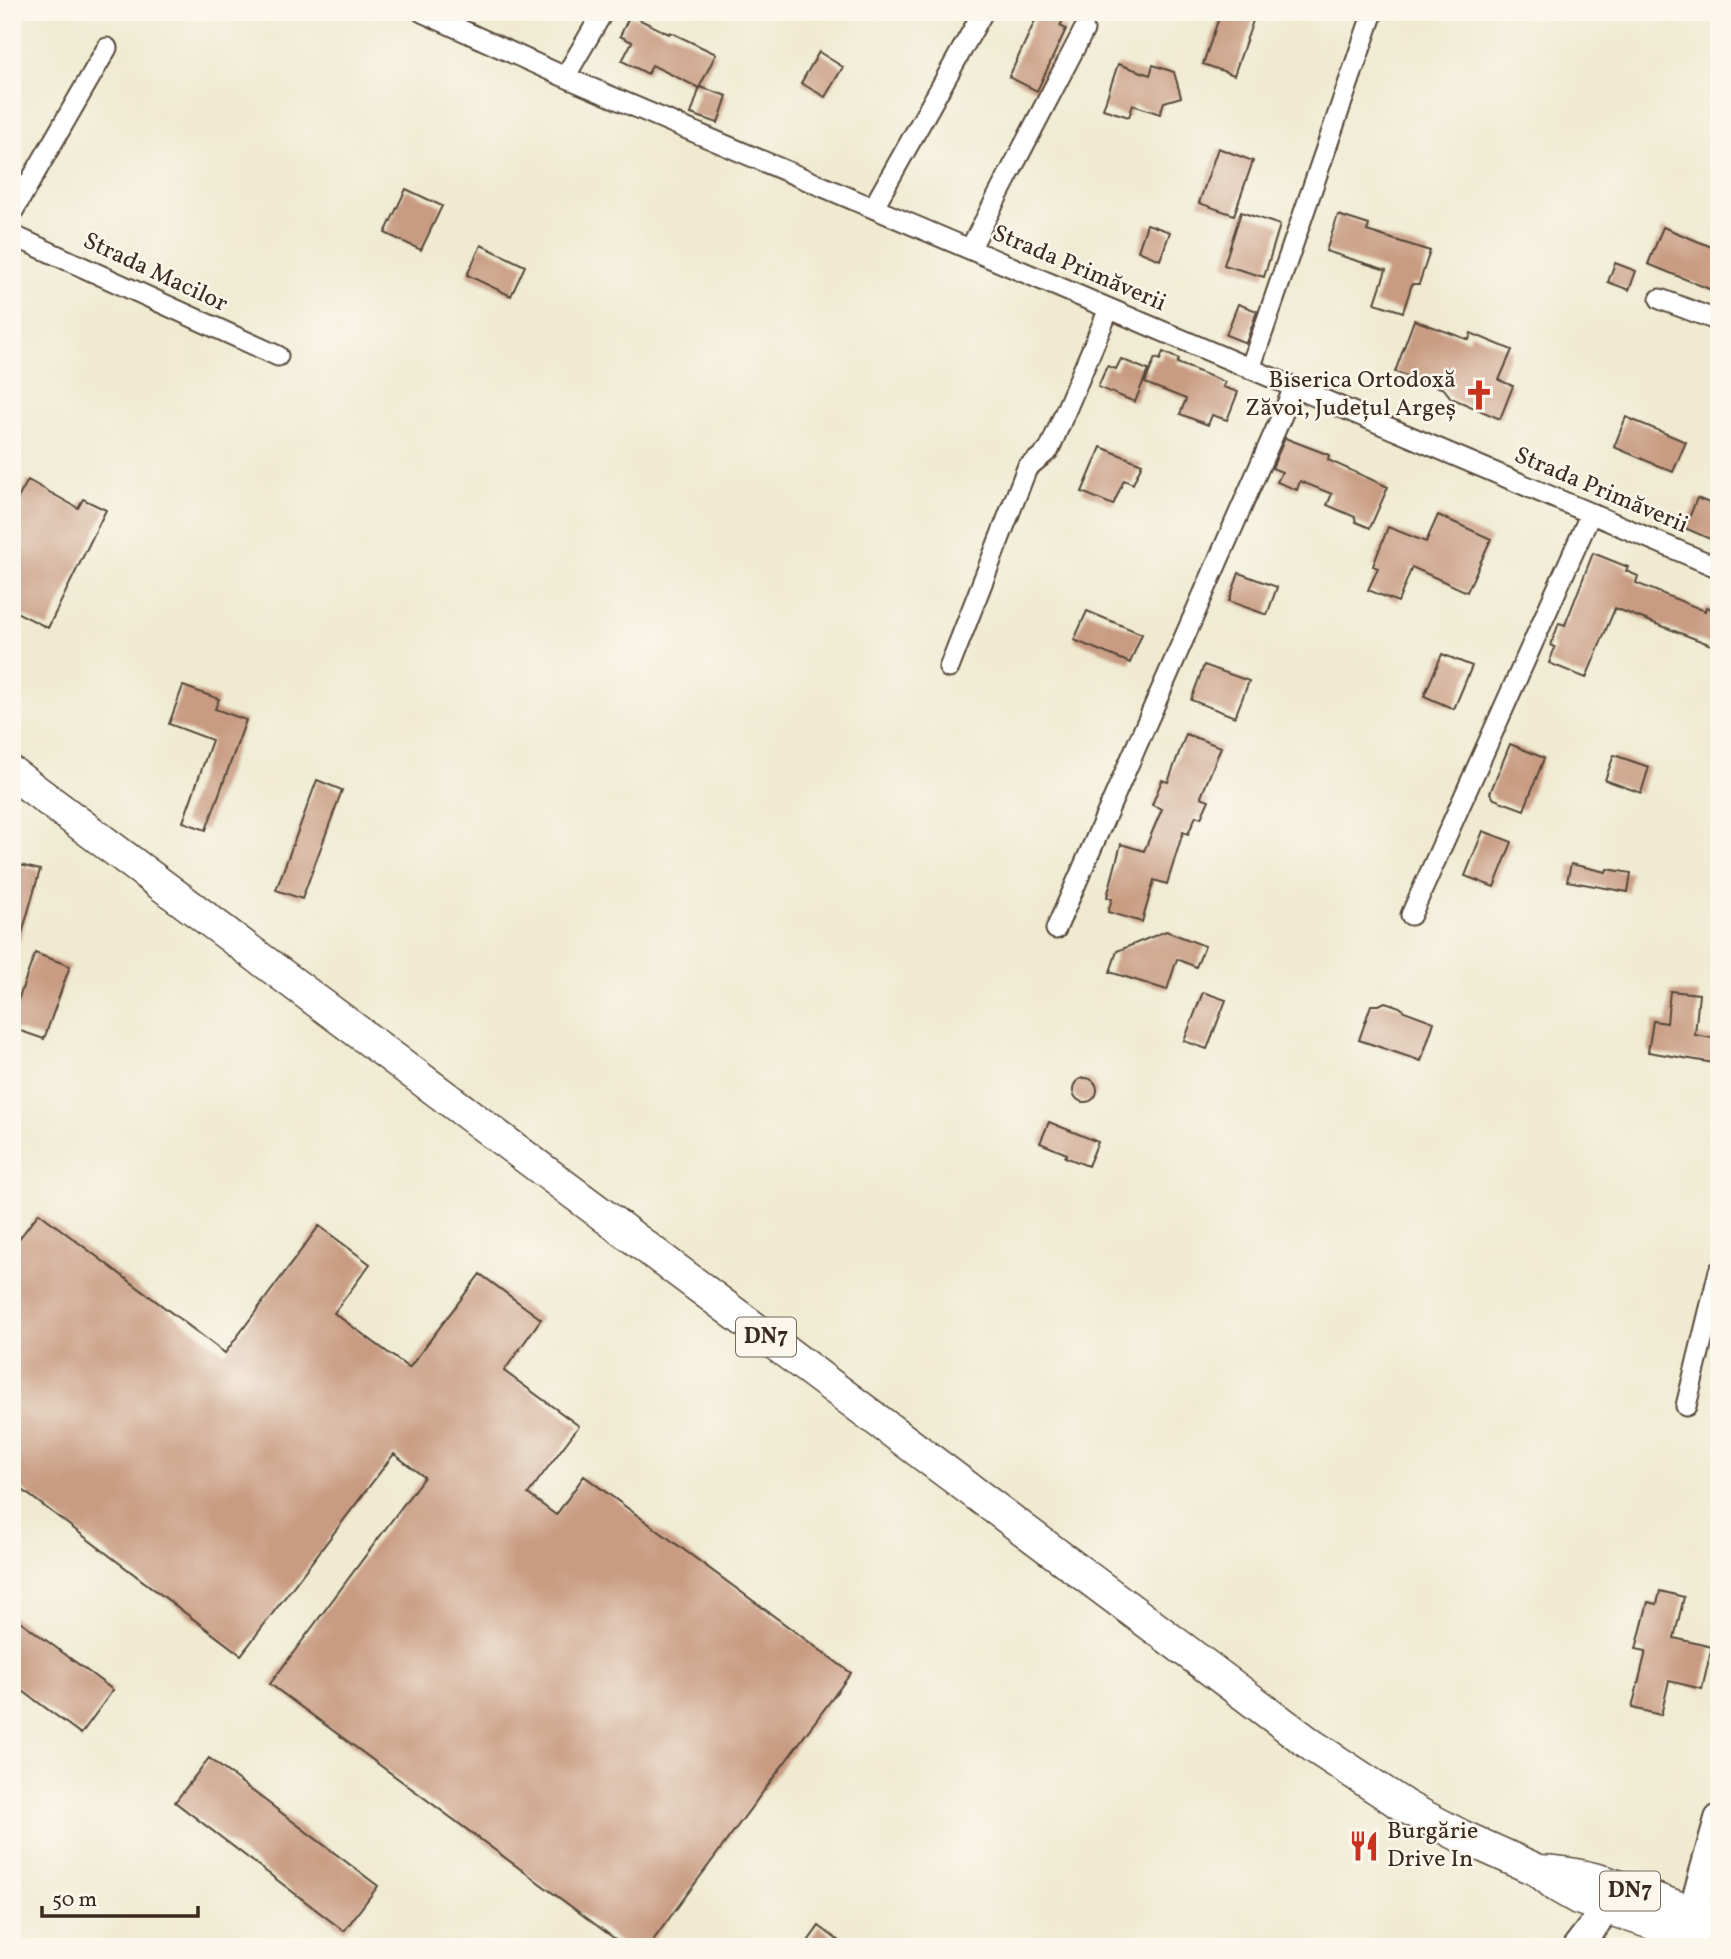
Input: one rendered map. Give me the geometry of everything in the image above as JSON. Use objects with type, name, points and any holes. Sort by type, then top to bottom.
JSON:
[{"type":"main road","name":"DN7","points":[[12,773],[1313,1746],[1406,1807],[1461,1836],[1539,1871],[1578,1898],[1612,1898],[1700,1923],[1717,1947]]},
{"type":"street","name":"Strada Primăverii","points":[[422,12],[565,77],[1719,568]]},
{"type":"street","points":[[565,77],[603,12]]},
{"type":"street","points":[[873,208],[983,12]]},
{"type":"street","points":[[1250,369],[1373,12]]},
{"type":"street","points":[[970,249],[1084,30]]},
{"type":"street","points":[[12,213],[107,48]]},
{"type":"street","name":"Strada Macilor","points":[[12,234],[278,356]]},
{"type":"street","points":[[1660,299],[1719,321]]},
{"type":"street","points":[[949,668],[1027,468],[1049,450],[1109,309]]},
{"type":"street","points":[[1056,929],[1294,388]]},
{"type":"street","points":[[1411,915],[1591,513]]},
{"type":"street","points":[[1686,1406],[1719,1271]]},
{"type":"street","points":[[1700,1923],[1710,1886],[1719,1819]]},
{"type":"street","points":[[1577,1947],[1612,1898]]},
{"type":"building","points":[[1039,12],[1067,12],[1060,26],[1066,29],[1037,91],[1009,77]]},
{"type":"building","points":[[1221,12],[1236,12],[1254,18],[1234,75],[1203,64]]},
{"type":"building","points":[[630,15],[716,54],[699,88],[652,65],[648,74],[622,61],[632,42],[620,36]]},
{"type":"building","points":[[819,52],[843,67],[825,97],[801,83]]},
{"type":"building","points":[[1118,64],[1150,75],[1153,65],[1174,72],[1181,97],[1164,102],[1160,114],[1133,105],[1129,117],[1103,109]]},
{"type":"building","points":[[700,87],[727,96],[718,123],[691,114]]},
{"type":"building","points":[[1218,148],[1253,161],[1234,215],[1199,203]]},
{"type":"building","points":[[406,189],[442,206],[421,250],[385,233]]},
{"type":"building","points":[[1241,212],[1280,225],[1264,277],[1224,265]]},
{"type":"building","points":[[1338,215],[1369,225],[1367,231],[1430,251],[1419,284],[1412,284],[1403,312],[1375,303],[1386,270],[1326,251]]},
{"type":"building","points":[[1147,224],[1170,232],[1160,260],[1138,251]]},
{"type":"building","points":[[1663,227],[1719,250],[1719,280],[1714,291],[1648,264]]},
{"type":"building","points":[[481,245],[525,266],[511,296],[467,275]]},
{"type":"building","points":[[1615,263],[1636,271],[1629,290],[1608,282]]},
{"type":"building","points":[[1238,304],[1257,311],[1246,343],[1226,335]]},
{"type":"building","points":[[1414,320],[1469,340],[1471,333],[1512,350],[1499,380],[1513,386],[1500,419],[1451,398],[1444,389],[1395,372]]},
{"type":"building","points":[[1163,352],[1179,359],[1177,363],[1225,382],[1223,387],[1238,392],[1227,420],[1212,415],[1208,425],[1180,414],[1186,399],[1145,383],[1155,358],[1160,360]]},
{"type":"building","points":[[1121,359],[1148,370],[1135,402],[1098,387],[1107,366],[1116,369]]},
{"type":"building","points":[[1626,417],[1686,442],[1673,472],[1614,447]]},
{"type":"building","points":[[1285,438],[1329,455],[1328,460],[1388,487],[1370,528],[1356,522],[1355,517],[1327,505],[1332,494],[1300,481],[1297,490],[1277,482],[1282,472],[1272,468]]},
{"type":"building","points":[[1101,447],[1142,464],[1133,484],[1124,480],[1113,505],[1082,492]]},
{"type":"building","points":[[28,480],[78,508],[83,499],[106,510],[48,628],[12,610],[12,509]]},
{"type":"building","points":[[1697,498],[1719,507],[1719,543],[1685,528]]},
{"type":"building","points":[[1438,515],[1491,539],[1467,592],[1412,567],[1398,602],[1368,590],[1378,568],[1373,566],[1388,527],[1426,542]]},
{"type":"building","points":[[1593,553],[1628,567],[1626,571],[1638,576],[1636,583],[1705,611],[1706,607],[1719,611],[1719,648],[1615,608],[1586,678],[1549,663],[1555,647],[1551,645],[1559,623],[1565,625]]},
{"type":"building","points":[[1239,573],[1277,587],[1267,615],[1229,601]]},
{"type":"building","points":[[1087,611],[1142,634],[1130,663],[1074,640]]},
{"type":"building","points":[[1442,654],[1472,666],[1454,709],[1424,696]]},
{"type":"building","points":[[1204,665],[1249,681],[1235,717],[1191,700]]},
{"type":"building","points":[[183,686],[219,699],[215,709],[246,720],[206,830],[183,822],[212,740],[169,724]]},
{"type":"building","points":[[1186,734],[1221,747],[1201,797],[1209,800],[1201,818],[1196,816],[1188,834],[1183,832],[1167,884],[1154,880],[1142,922],[1108,912],[1112,899],[1107,897],[1121,844],[1144,851],[1162,809],[1152,805],[1162,780],[1168,782]]},
{"type":"building","points":[[1510,744],[1544,758],[1524,810],[1494,799],[1490,793]]},
{"type":"building","points":[[1614,755],[1649,767],[1641,793],[1605,780]]},
{"type":"building","points":[[317,780],[342,790],[302,899],[276,890]]},
{"type":"building","points":[[1483,831],[1512,842],[1494,887],[1465,876]]},
{"type":"building","points":[[12,863],[40,870],[17,951],[12,950]]},
{"type":"building","points":[[1571,864],[1606,872],[1607,869],[1631,873],[1628,892],[1567,881]]},
{"type":"building","points":[[1166,931],[1205,946],[1196,967],[1177,959],[1167,990],[1110,972],[1117,951]]},
{"type":"building","points":[[35,953],[70,966],[44,1039],[12,1028],[12,1001],[17,1003]]},
{"type":"building","points":[[1670,991],[1699,994],[1695,1035],[1718,1039],[1714,1063],[1648,1052],[1653,1021],[1667,1023]]},
{"type":"building","points":[[1203,992],[1226,1000],[1207,1049],[1184,1041]]},
{"type":"building","points":[[1385,1002],[1434,1022],[1421,1061],[1359,1040],[1371,1005]]},
{"type":"building","points":[[1085,1078],[1094,1081],[1097,1090],[1094,1099],[1085,1102],[1076,1099],[1073,1090],[1076,1081]]},
{"type":"building","points":[[1049,1122],[1098,1142],[1088,1166],[1040,1143]]},
{"type":"building","points":[[39,1213],[225,1353],[319,1226],[370,1264],[334,1313],[409,1368],[480,1274],[541,1319],[504,1371],[579,1426],[528,1494],[556,1515],[584,1476],[851,1673],[648,1947],[626,1947],[270,1684],[424,1477],[394,1454],[241,1655],[12,1482],[12,1248]]},
{"type":"building","points":[[1660,1591],[1684,1597],[1674,1638],[1712,1647],[1702,1689],[1669,1681],[1661,1715],[1632,1708],[1646,1651],[1636,1649],[1648,1602],[1657,1604]]},
{"type":"building","points":[[12,1615],[113,1690],[81,1734],[12,1683]]},
{"type":"building","points":[[209,1758],[378,1886],[344,1931],[175,1802]]},
{"type":"building","points":[[819,1926],[847,1947],[804,1947]]},
{"type":"place","name":"Biserica Ortodoxă Zăvoi, Județul Argeș","points":[[1479,395]]},
{"type":"place","name":"Burgărie Drive In","points":[[1364,1846]]}]
